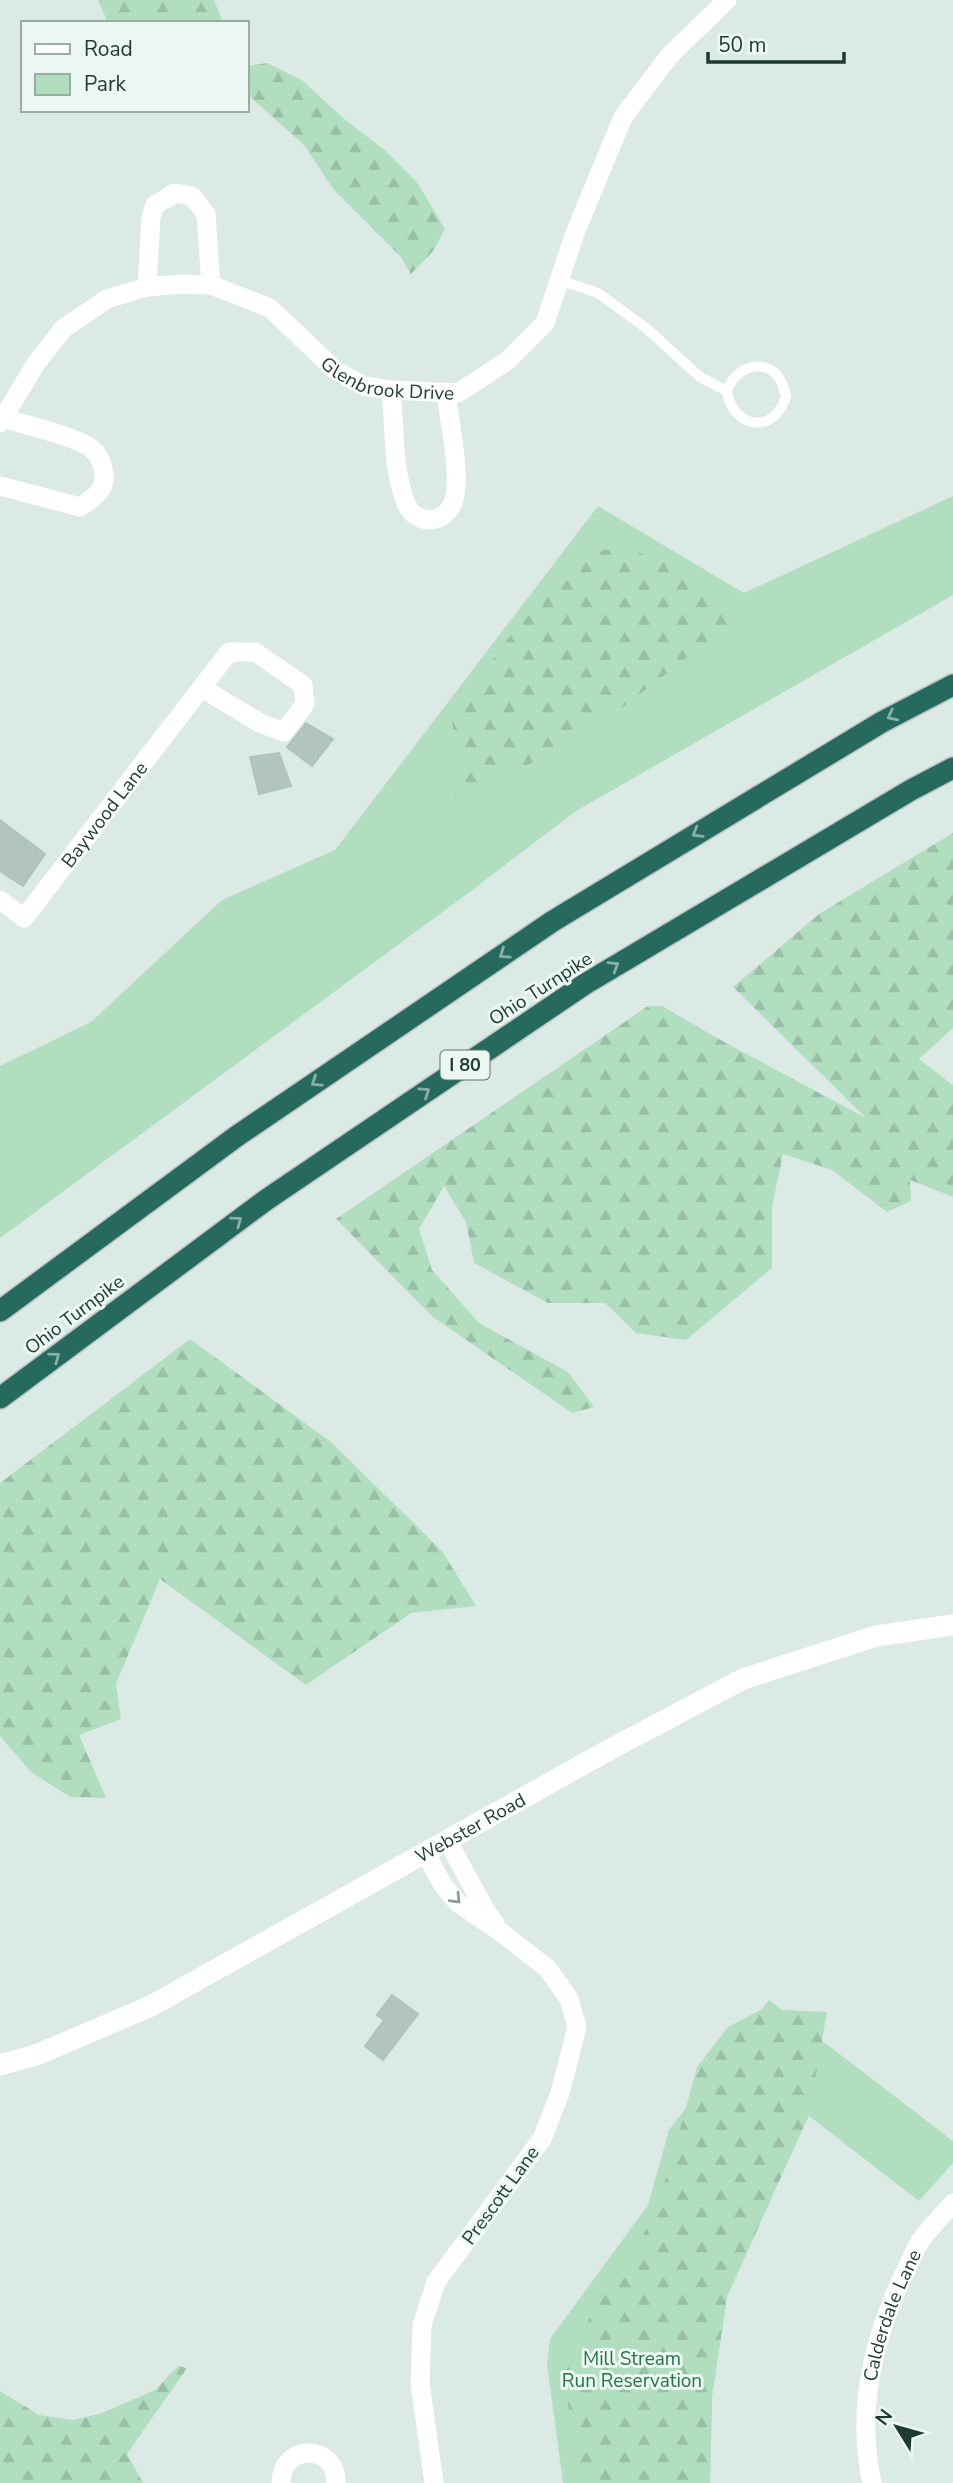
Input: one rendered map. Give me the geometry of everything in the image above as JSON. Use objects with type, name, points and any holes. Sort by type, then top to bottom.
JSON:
[{"type":"highway","points":[[0,1311],[237,1136],[553,920],[881,722],[953,685]]},
{"type":"highway","name":"Ohio Turnpike","points":[[0,1398],[266,1200],[585,984],[911,790],[953,768]]},
{"type":"street","name":"Glenbrook Drive","points":[[1,421],[37,362],[64,328],[107,299],[147,287],[180,284],[211,285],[270,308],[335,370],[363,386],[458,393],[507,361],[545,323],[575,233],[623,117],[670,55],[727,0]]},
{"type":"street","points":[[147,287],[151,217],[155,205],[175,193],[192,196],[206,214],[211,285]]},
{"type":"street","points":[[391,390],[400,483],[407,506],[416,516],[436,520],[442,518],[455,496],[456,476],[446,392]]},
{"type":"street","points":[[0,486],[80,507],[95,498],[103,486],[104,475],[100,460],[93,450],[80,443],[1,421]]},
{"type":"street","name":"Baywood Lane","points":[[0,900],[24,918],[229,652],[255,652],[303,685],[304,704],[284,732],[260,723],[202,688]]},
{"type":"street","name":"Webster Road","points":[[0,2065],[36,2055],[151,2006],[447,1840],[743,1679],[876,1636],[953,1625]]},
{"type":"street","name":"Prescott Lane","points":[[447,1840],[486,1913],[502,1933]]},
{"type":"street","name":"Prescott Lane","points":[[425,1853],[443,1885],[458,1903],[548,1969],[569,1999],[577,2027],[560,2093],[542,2139],[436,2282],[422,2325],[420,2383],[434,2483]]},
{"type":"street","name":"Calderdale Lane","points":[[872,2483],[867,2460],[866,2425],[869,2381],[879,2334],[891,2301],[921,2241],[953,2203]]},
{"type":"street","points":[[281,2483],[282,2471],[294,2456],[312,2453],[328,2460],[336,2483]]},
{"type":"lane","points":[[559,280],[598,293],[646,328],[700,377],[727,391]]},
{"type":"lane","points":[[755,366],[769,368],[777,375],[786,396],[783,409],[776,416],[758,422],[748,421],[738,414],[728,398],[727,391],[734,378],[745,369],[755,366]]},
{"type":"green space","points":[[98,0],[214,0],[222,21],[105,21]]},
{"type":"green space","points":[[267,63],[303,81],[344,119],[386,151],[417,182],[445,229],[434,250],[411,274],[400,256],[334,190],[304,145],[248,95],[248,66]]},
{"type":"green space","points":[[953,496],[953,595],[576,811],[0,1238],[0,1066],[91,1022],[222,900],[335,850],[598,506],[744,593]]},
{"type":"green space","points":[[629,549],[692,573],[726,600],[732,623],[576,743],[455,798],[458,765],[452,720],[505,642],[587,550]]},
{"type":"green space","points":[[953,833],[953,1028],[919,1059],[953,1085],[953,1197],[910,1180],[911,1201],[887,1212],[832,1170],[783,1154],[772,1207],[772,1268],[686,1340],[636,1333],[605,1303],[548,1303],[474,1263],[466,1222],[444,1186],[419,1229],[432,1270],[479,1323],[568,1372],[594,1407],[572,1413],[433,1317],[336,1219],[648,1006],[662,1006],[866,1118],[733,987],[819,914]]},
{"type":"green space","points":[[190,1339],[331,1442],[442,1551],[476,1606],[411,1613],[306,1685],[160,1579],[116,1684],[121,1719],[79,1735],[106,1798],[70,1797],[31,1772],[0,1736],[0,1483]]},
{"type":"green space","name":"Mill Stream Run Reservation","points":[[769,2000],[953,2141],[953,2163],[919,2201],[809,2116],[762,2204],[727,2297],[712,2396],[710,2483],[563,2483],[547,2365],[550,2339],[648,2205],[669,2130]]},
{"type":"green space","name":"Mill Stream Run Reservation","points":[[762,2009],[827,2012],[809,2115],[727,2297],[712,2396],[710,2483],[576,2483],[565,2374],[590,2316],[645,2232],[670,2167],[697,2067],[728,2027]]},
{"type":"green space","points":[[178,2366],[187,2368],[127,2454],[143,2483],[0,2483],[0,2391],[39,2415],[73,2420],[102,2413],[155,2390]]},
{"type":"building","points":[[306,723],[333,739],[312,766],[287,747]]},
{"type":"building","points":[[279,753],[291,786],[259,794],[250,757]]},
{"type":"building","points":[[0,820],[45,854],[23,886],[0,871]]},
{"type":"building","points":[[392,1995],[418,2014],[383,2060],[365,2046],[384,2020],[377,2015]]}]
